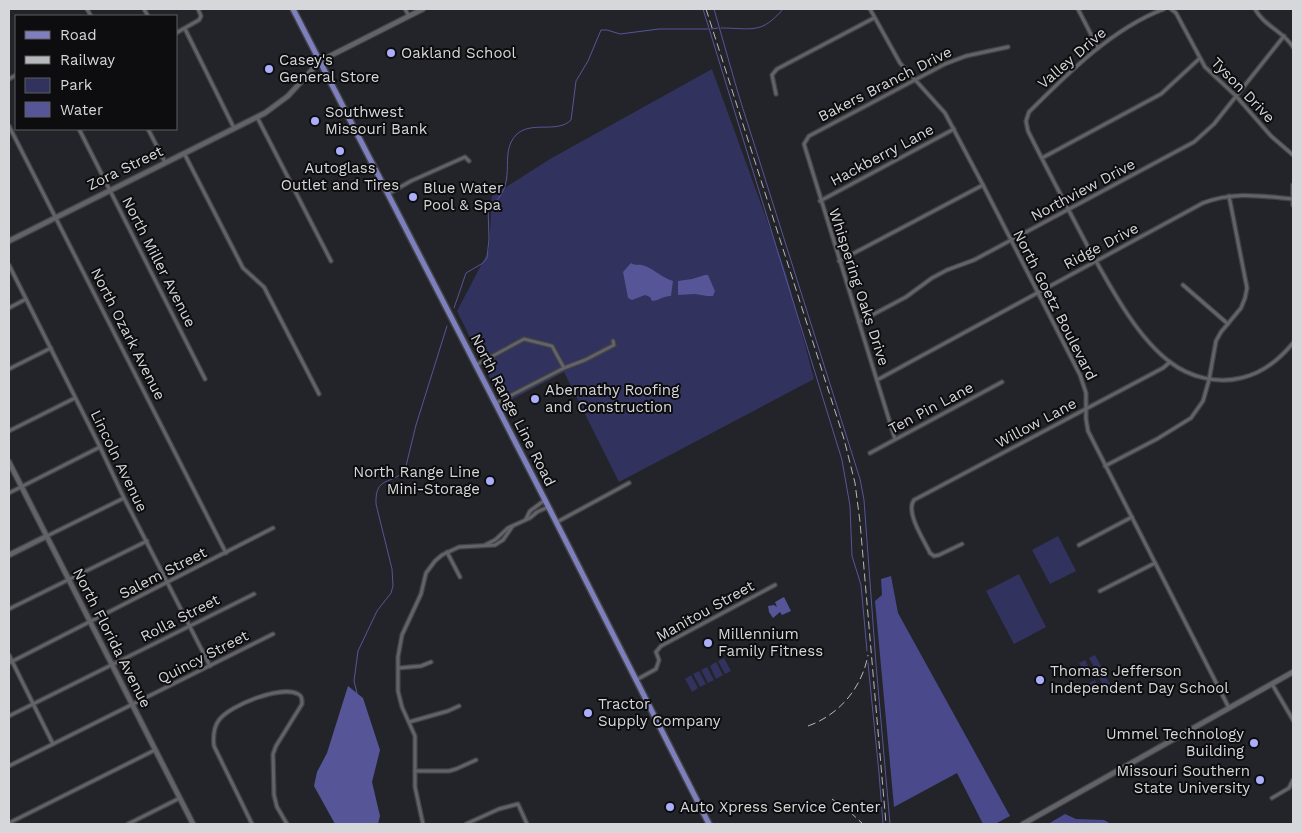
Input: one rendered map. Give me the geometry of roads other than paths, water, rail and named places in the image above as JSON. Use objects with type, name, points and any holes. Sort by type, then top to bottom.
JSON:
[{"type":"main road","name":"North Range Line Road","points":[[293,9],[709,824]]},
{"type":"main road","points":[[320,61],[423,9]]},
{"type":"main road","name":"Zora Street","points":[[9,241],[272,109],[288,96],[320,61]]},
{"type":"main road","name":"North Florida Avenue","points":[[9,462],[193,824]]},
{"type":"main road","points":[[9,555],[46,536]]},
{"type":"main road","points":[[1023,824],[1293,672]]},
{"type":"street","points":[[178,32],[199,20],[201,16],[198,9]]},
{"type":"street","points":[[405,9],[409,16]]},
{"type":"street","name":"North Goetz Boulevard","points":[[870,9],[894,54],[915,81],[938,104],[954,129],[1080,375],[1086,393],[1088,431],[1229,708]]},
{"type":"street","points":[[1078,9],[1098,48]]},
{"type":"street","name":"Valley Drive","points":[[1042,158],[1027,128],[1026,118],[1030,110],[1112,36],[1164,9]]},
{"type":"street","name":"Tyson Drive","points":[[1171,9],[1176,13],[1199,59],[1210,74],[1236,96],[1271,136],[1293,155]]},
{"type":"street","points":[[1255,9],[1261,19],[1284,36],[1293,47]]},
{"type":"street","points":[[776,94],[772,75],[776,69],[874,18]]},
{"type":"street","points":[[185,28],[234,128]]},
{"type":"street","name":"Northview Drive","points":[[859,322],[906,297],[932,278],[974,260],[1011,241],[1194,142],[1214,124],[1284,36]]},
{"type":"street","name":"Bakers Branch Drive","points":[[805,141],[809,136],[957,59],[1008,48]]},
{"type":"street","points":[[1199,59],[1161,94],[1042,158],[1096,261],[1124,309],[1155,348],[1170,362],[1187,372],[1209,380],[1235,380],[1250,376],[1276,362],[1293,343]]},
{"type":"street","points":[[257,117],[331,261]]},
{"type":"street","name":"North Ozark Avenue","points":[[9,126],[226,552]]},
{"type":"street","name":"Hackberry Lane","points":[[820,201],[954,129]]},
{"type":"street","name":"North Miller Avenue","points":[[80,130],[205,379]]},
{"type":"street","points":[[149,130],[165,162]]},
{"type":"street","name":"Whispering Oaks Drive","points":[[805,141],[804,150],[895,439]]},
{"type":"street","points":[[184,153],[243,268],[264,287],[319,394]]},
{"type":"street","points":[[388,194],[411,181],[465,157],[470,161]]},
{"type":"street","points":[[1293,184],[1293,205]]},
{"type":"street","points":[[839,261],[982,185]]},
{"type":"street","name":"Ridge Drive","points":[[877,380],[1215,198],[1246,195],[1292,199]]},
{"type":"street","points":[[1105,466],[1192,418],[1203,401],[1216,341],[1241,308],[1245,298],[1246,288],[1229,196]]},
{"type":"street","name":"Lincoln Avenue","points":[[9,265],[124,498],[210,666]]},
{"type":"street","points":[[1183,285],[1228,324]]},
{"type":"street","points":[[9,308],[26,299]]},
{"type":"street","points":[[476,366],[524,339],[552,346],[564,368]]},
{"type":"street","points":[[495,403],[564,368],[599,353],[614,345],[613,341]]},
{"type":"street","points":[[9,369],[51,348]]},
{"type":"street","name":"Willow Lane","points":[[962,544],[939,555],[934,556],[930,553],[911,513],[914,500],[1087,409],[1163,368],[1170,362]]},
{"type":"street","name":"Ten Pin Lane","points":[[870,453],[1002,382]]},
{"type":"street","points":[[9,431],[75,398]]},
{"type":"street","points":[[9,493],[100,447]]},
{"type":"street","points":[[556,523],[629,483]]},
{"type":"street","points":[[46,536],[124,498]]},
{"type":"street","points":[[526,519],[530,512],[545,500]]},
{"type":"street","points":[[423,824],[415,788],[415,736],[398,691],[398,657],[402,635],[421,594],[426,573],[435,561],[459,547],[495,545],[503,540],[512,527],[548,507]]},
{"type":"street","points":[[1079,545],[1132,517]]},
{"type":"street","name":"Salem Street","points":[[10,662],[273,528]]},
{"type":"street","points":[[9,609],[147,541]]},
{"type":"street","points":[[448,552],[460,577]]},
{"type":"street","points":[[1100,591],[1155,563]]},
{"type":"street","name":"Manitou Street","points":[[636,680],[656,669],[659,660],[656,652],[661,646],[775,585]]},
{"type":"street","name":"Rolla Street","points":[[9,716],[254,594]]},
{"type":"street","name":"Quincy Street","points":[[9,766],[273,634]]},
{"type":"street","points":[[9,655],[10,662],[34,704],[53,744]]},
{"type":"street","points":[[399,668],[421,666],[431,662]]},
{"type":"street","points":[[1272,683],[1293,718]]},
{"type":"street","points":[[252,824],[214,746],[214,729],[219,720],[228,711],[243,703],[270,694],[295,693],[300,695],[302,699],[300,709],[276,746],[273,754],[274,795],[277,807],[287,824]]},
{"type":"street","points":[[409,722],[459,706]]},
{"type":"street","points":[[9,823],[156,750]]},
{"type":"street","points":[[415,772],[456,769],[476,760]]},
{"type":"street","points":[[1272,798],[1289,788],[1293,780]]},
{"type":"street","points":[[128,824],[180,798]]},
{"type":"street","points":[[466,824],[499,809],[518,804],[527,824]]},
{"type":"water","points":[[631,263],[646,266],[673,281],[671,296],[652,301],[650,297],[645,295],[632,300],[628,298],[623,272]]},
{"type":"water","points":[[708,275],[715,291],[713,296],[678,295],[678,281]]},
{"type":"water","points":[[784,597],[791,611],[782,615],[780,612],[773,618],[768,606],[774,605],[777,607],[775,602]]},
{"type":"water","points":[[348,686],[363,698],[380,750],[372,782],[380,816],[378,824],[335,824],[314,786],[317,772],[327,753]]},
{"type":"waterway","points":[[703,9],[842,460],[850,506],[852,556],[861,585],[867,651]]},
{"type":"waterway","points":[[714,9],[738,93],[860,479],[864,500],[890,824]]},
{"type":"waterway","points":[[721,28],[748,29],[762,26],[783,9]]},
{"type":"waterway","points":[[711,29],[718,28]]},
{"type":"waterway","points":[[454,308],[466,273],[483,263],[487,258],[489,239],[488,208],[504,190],[508,152],[511,143],[516,135],[529,128],[559,126],[571,120],[576,81],[588,61],[601,30],[620,34],[659,29],[708,29]]},
{"type":"waterway","points":[[357,693],[354,681],[358,651],[377,611],[391,593],[393,586],[392,569],[376,504],[376,495],[381,485],[400,475],[405,470],[416,425],[447,326]]},
{"type":"waterway","points":[[868,663],[883,824]]},
{"type":"railway","points":[[706,9],[844,439],[855,483],[886,824]]},
{"type":"railway","points":[[808,726],[830,715],[847,699],[855,689],[868,655]]},
{"type":"railway","points":[[832,799],[843,807]]},
{"type":"railway","points":[[850,812],[863,824]]},
{"type":"place","name":"Oakland School","points":[[391,53]]},
{"type":"place","name":"Casey's General Store","points":[[269,69]]},
{"type":"place","name":"Southwest Missouri Bank","points":[[315,121]]},
{"type":"place","name":"Autoglass Outlet and Tires","points":[[340,151]]},
{"type":"place","name":"Blue Water Pool & Spa","points":[[413,197]]},
{"type":"place","name":"Abernathy Roofing and Construction","points":[[535,399]]},
{"type":"place","name":"North Range Line Mini-Storage","points":[[490,481]]},
{"type":"place","name":"Millennium Family Fitness","points":[[708,643]]},
{"type":"place","name":"Thomas Jefferson Independent Day School","points":[[1040,680]]},
{"type":"place","name":"Tractor Supply Company","points":[[588,713]]},
{"type":"place","name":"Ummel Technology Building","points":[[1254,743]]},
{"type":"place","name":"Missouri Southern State University","points":[[1260,780]]},
{"type":"place","name":"Auto Xpress Service Center","points":[[670,807]]}]
